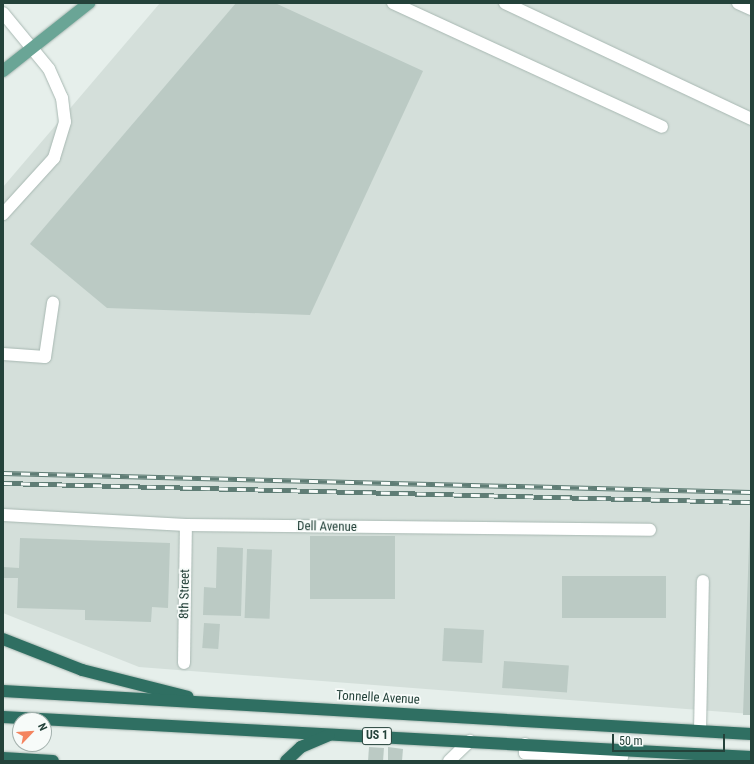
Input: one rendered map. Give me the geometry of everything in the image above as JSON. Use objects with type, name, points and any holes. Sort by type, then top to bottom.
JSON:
[{"type":"highway","points":[[3,639],[82,670],[205,703]]},
{"type":"highway","name":"Tonnelle Avenue","points":[[3,691],[751,734]]},
{"type":"highway","name":"US 1","points":[[3,717],[525,744],[623,750],[683,757],[748,758]]},
{"type":"highway","points":[[286,761],[301,747],[332,734]]},
{"type":"highway","points":[[3,758],[53,761]]},
{"type":"main road","points":[[3,71],[89,3]]},
{"type":"street","points":[[393,3],[662,127]]},
{"type":"street","points":[[504,3],[751,119]]},
{"type":"street","points":[[738,3],[751,9]]},
{"type":"street","points":[[3,13],[49,69],[62,98],[65,122],[54,158],[3,214]]},
{"type":"street","points":[[3,354],[45,357],[53,303]]},
{"type":"street","name":"Dell Avenue","points":[[3,515],[186,525],[650,530]]},
{"type":"street","name":"8th Street","points":[[184,663],[186,525]]},
{"type":"street","points":[[700,731],[703,581]]},
{"type":"street","points":[[449,761],[470,741]]},
{"type":"street","points":[[525,744],[525,753],[561,757],[622,757],[623,750]]},
{"type":"shaded area","points":[[160,3],[751,3],[751,714],[139,667],[3,613],[3,187]]},
{"type":"building","points":[[236,3],[275,3],[423,71],[310,315],[107,308],[30,244]]},
{"type":"building","points":[[750,516],[751,715],[743,715]]},
{"type":"building","points":[[310,536],[395,536],[395,599],[310,599]]},
{"type":"building","points":[[20,538],[170,543],[168,608],[152,607],[151,622],[85,620],[85,610],[17,608],[18,578],[3,578],[3,567],[19,568]]},
{"type":"building","points":[[217,547],[243,548],[241,616],[203,615],[204,587],[216,588]]},
{"type":"building","points":[[247,549],[272,550],[270,619],[245,618]]},
{"type":"building","points":[[562,576],[666,576],[666,618],[562,618]]},
{"type":"building","points":[[204,623],[220,624],[218,649],[202,648]]},
{"type":"building","points":[[444,628],[484,630],[482,663],[442,661]]},
{"type":"building","points":[[504,661],[569,666],[567,692],[502,688]]},
{"type":"building","points":[[369,747],[384,748],[383,761],[368,761]]},
{"type":"building","points":[[388,747],[403,749],[402,761],[388,761]]},
{"type":"railway","points":[[3,473],[751,492]]},
{"type":"railway","points":[[3,483],[751,502]]}]
